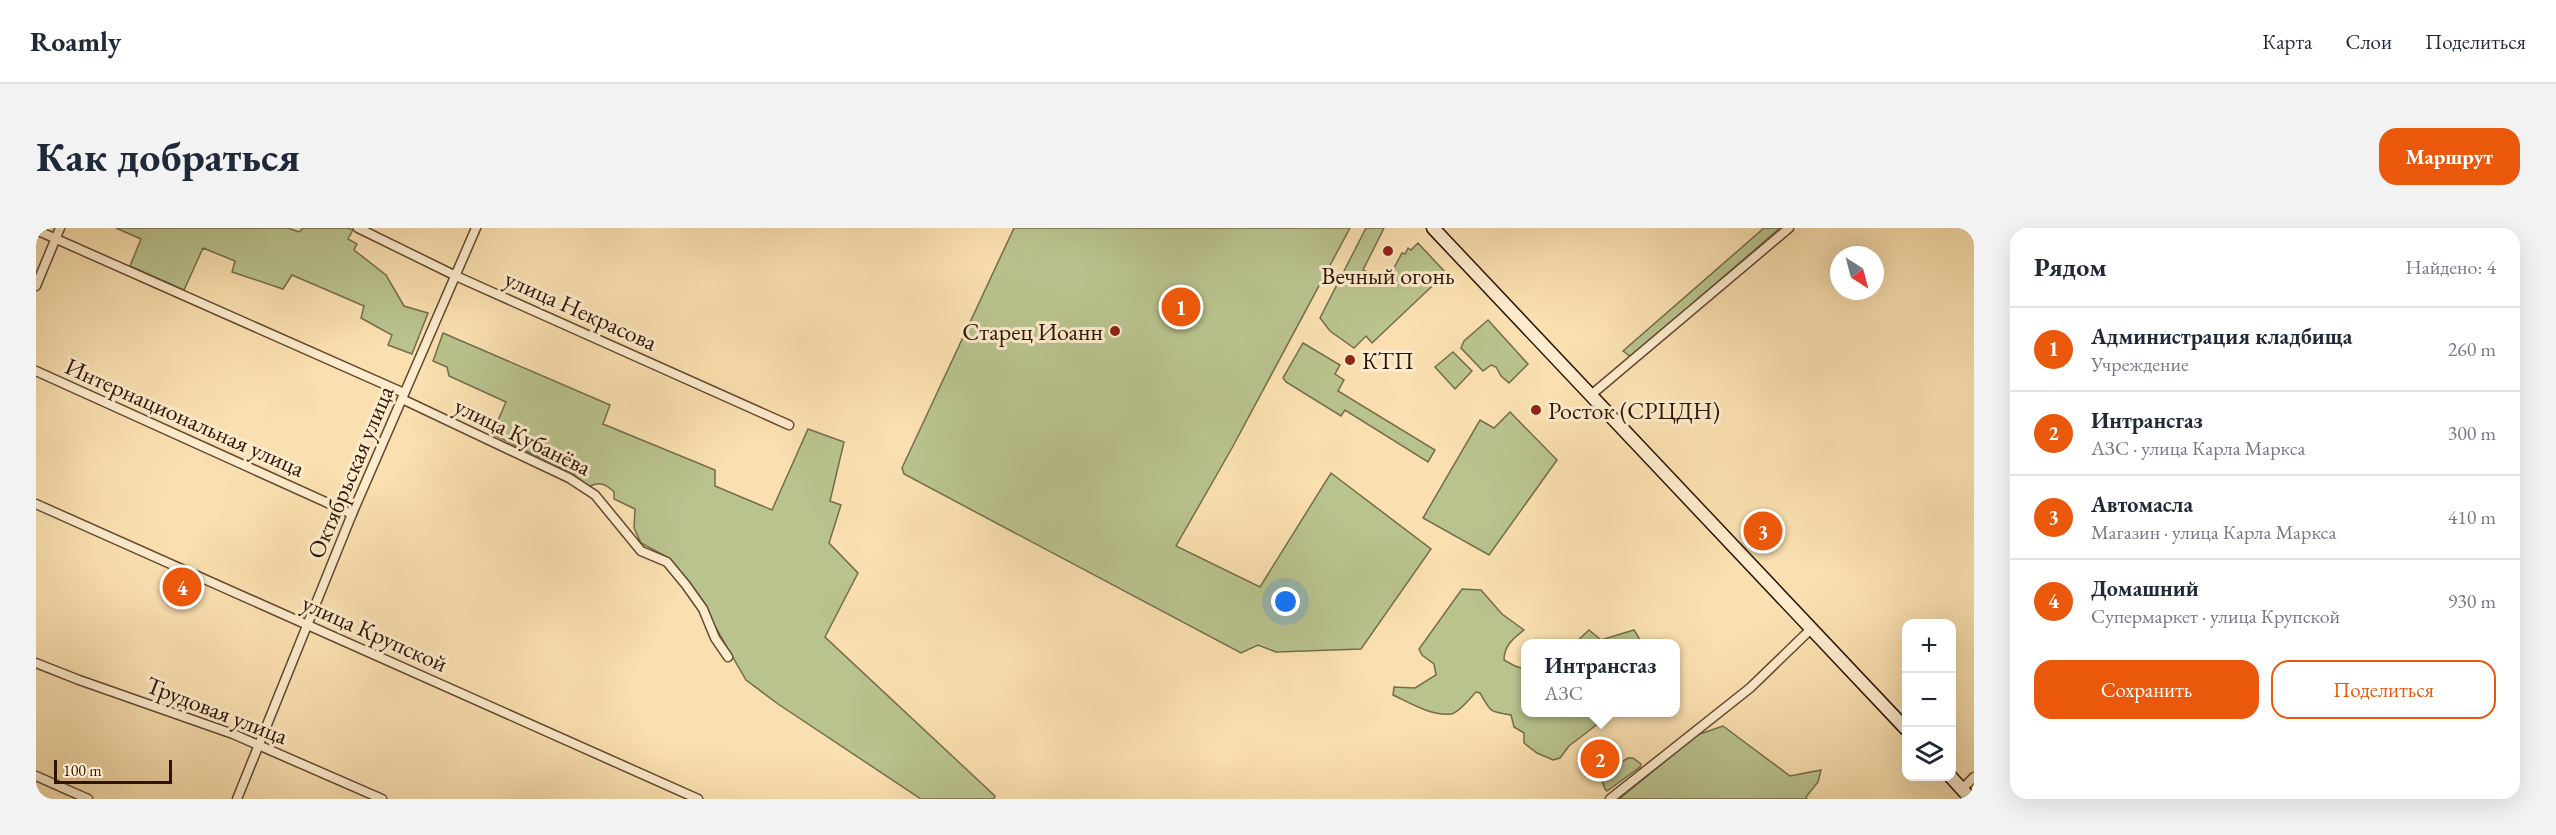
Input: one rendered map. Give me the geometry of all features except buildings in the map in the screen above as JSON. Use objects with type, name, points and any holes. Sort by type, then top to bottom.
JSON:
[{"type":"main road","points":[[1433,228],[1904,727]]},
{"type":"main road","points":[[1954,781],[1971,799]]},
{"type":"street","points":[[36,286],[60,228]]},
{"type":"street","name":"улица Некрасова","points":[[358,228],[456,276],[789,425]]},
{"type":"street","name":"Октябрьская улица","points":[[237,799],[351,514],[476,228]]},
{"type":"street","points":[[1591,395],[1790,228]]},
{"type":"street","name":"улица Кубанёва","points":[[36,230],[403,396],[569,478],[595,495],[641,551],[667,562],[703,609],[715,638],[728,657]]},
{"type":"street","name":"Интернациональная улица","points":[[36,371],[351,514]]},
{"type":"street","name":"улица Крупской","points":[[36,504],[698,799]]},
{"type":"street","points":[[1610,799],[1750,688],[1811,629]]},
{"type":"street","name":"Трудовая улица","points":[[36,663],[259,745],[382,799]]},
{"type":"street","points":[[36,776],[88,799]]},
{"type":"street","points":[[1962,789],[1974,777]]},
{"type":"green space","points":[[116,228],[288,228],[299,232],[303,228],[347,228],[353,230],[348,239],[357,244],[354,250],[386,275],[404,306],[428,313],[412,354],[388,345],[392,335],[361,318],[364,306],[292,275],[283,289],[232,272],[235,261],[203,248],[184,290],[130,266],[141,239]]},
{"type":"green space","points":[[1014,228],[1350,228],[1232,448],[1176,546],[1260,587],[1331,473],[1431,549],[1361,649],[1276,652],[1258,645],[1241,653],[904,474],[902,468]]},
{"type":"green space","points":[[1366,228],[1384,228],[1363,270],[1387,281],[1402,253],[1405,254],[1408,248],[1411,250],[1418,243],[1446,273],[1372,343],[1366,336],[1354,348],[1330,331],[1320,318]]},
{"type":"green space","points":[[1764,228],[1780,228],[1631,357],[1623,351]]},
{"type":"green space","points":[[1488,320],[1528,364],[1509,383],[1496,367],[1491,365],[1483,371],[1461,348],[1464,341]]},
{"type":"green space","points":[[443,333],[610,405],[603,424],[715,470],[715,486],[772,510],[808,429],[844,442],[830,501],[841,505],[829,543],[858,573],[825,637],[995,796],[994,799],[921,799],[778,704],[746,680],[690,583],[669,558],[641,543],[634,528],[635,509],[614,499],[614,492],[605,485],[596,484],[589,487],[572,473],[492,434],[506,402],[449,376],[447,367],[433,361]]},
{"type":"green space","points":[[1303,343],[1340,365],[1335,374],[1344,380],[1338,391],[1435,450],[1428,462],[1345,410],[1341,416],[1286,382],[1283,378]]},
{"type":"green space","points":[[1453,352],[1472,371],[1455,389],[1435,367]]},
{"type":"green space","points":[[1510,412],[1557,460],[1489,555],[1423,518],[1480,420],[1494,428]]},
{"type":"green space","points":[[1462,589],[1481,590],[1502,614],[1524,630],[1513,639],[1504,655],[1504,660],[1521,668],[1521,717],[1607,717],[1569,746],[1560,758],[1553,760],[1537,753],[1524,743],[1524,733],[1514,727],[1511,715],[1491,710],[1480,693],[1476,692],[1461,708],[1451,714],[1428,711],[1393,695],[1394,687],[1415,688],[1436,675],[1434,664],[1422,655],[1419,649]]},
{"type":"green space","points":[[1589,630],[1600,639],[1579,639]]},
{"type":"green space","points":[[1634,630],[1639,639],[1604,639]]},
{"type":"green space","points":[[1723,726],[1790,776],[1821,770],[1818,782],[1806,797],[1807,799],[1619,799],[1697,735]]},
{"type":"green space","points":[[1628,758],[1633,758],[1641,764],[1640,767],[1607,791],[1600,775]]},
{"type":"place","name":"Вечный огонь","points":[[1388,251]]},
{"type":"place","name":"Администрация кладбища","points":[[1181,307]]},
{"type":"place","name":"Старец Иоанн","points":[[1115,331]]},
{"type":"place","name":"КТП","points":[[1350,360]]},
{"type":"place","name":"Росток (СРЦДН)","points":[[1536,410]]},
{"type":"place","name":"Автомасла","points":[[1763,531]]},
{"type":"place","name":"Домашний","points":[[182,587]]},
{"type":"place","name":"Интрансгаз","points":[[1600,759]]}]
